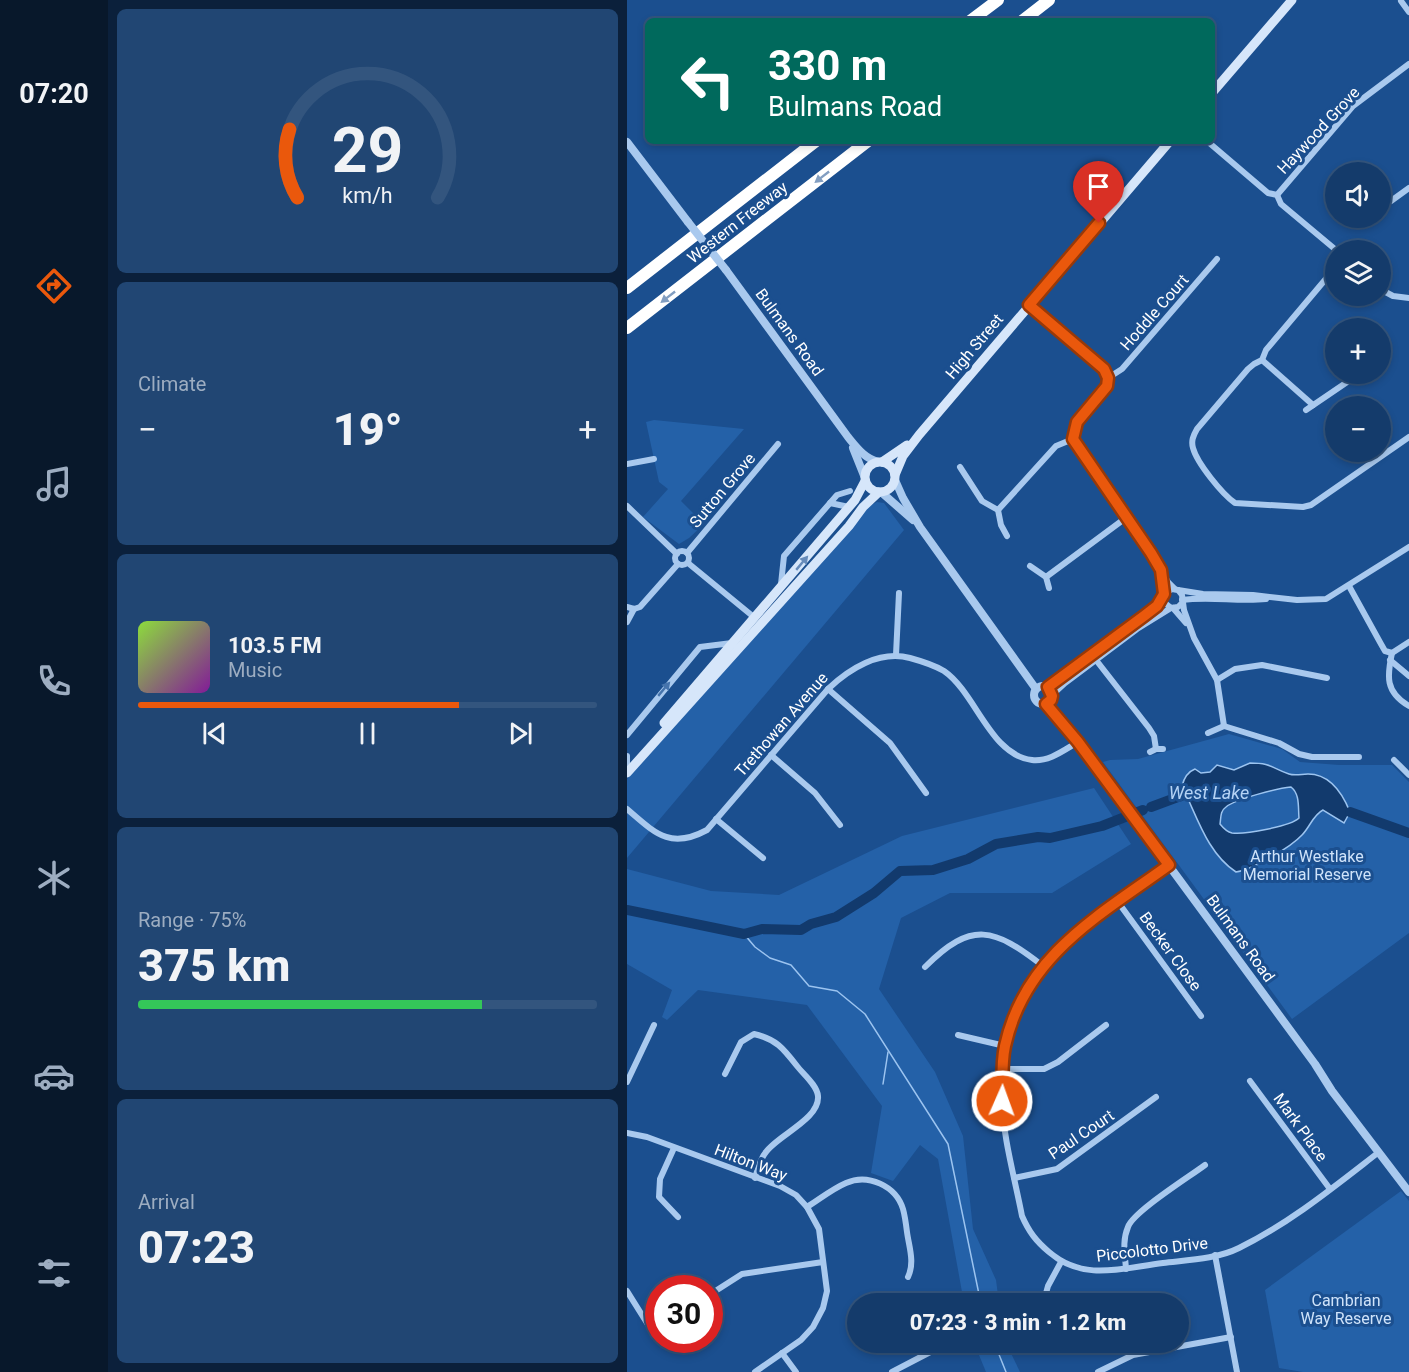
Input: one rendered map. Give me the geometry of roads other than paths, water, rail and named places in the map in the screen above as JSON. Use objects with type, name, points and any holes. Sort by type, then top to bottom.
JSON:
[{"type":"highway","points":[[974,18],[997,0]]},
{"type":"highway","points":[[1026,18],[1049,0]]},
{"type":"highway","name":"Western Freeway","points":[[627,288],[812,144]]},
{"type":"highway","name":"Western Freeway","points":[[627,328],[864,144]]},
{"type":"main road","points":[[1215,90],[1292,0]]},
{"type":"main road","name":"High Street","points":[[895,478],[903,456],[919,435],[1167,144]]},
{"type":"main road","name":"High Street","points":[[881,462],[900,451],[919,435]]},
{"type":"main road","points":[[627,766],[849,507],[860,492],[867,469],[881,462],[891,467],[895,478],[892,487],[880,492],[863,507],[849,526],[627,773]]},
{"type":"main road","points":[[865,479],[869,488],[880,492]]},
{"type":"street","points":[[1401,1],[1409,12]]},
{"type":"street","name":"Haywood Grove","points":[[1277,195],[1353,106],[1409,64]]},
{"type":"street","name":"Bulmans Road","points":[[627,142],[726,270],[848,437],[863,454],[873,461],[881,462]]},
{"type":"street","points":[[1210,144],[1268,194],[1277,195],[1281,204],[1325,241]]},
{"type":"street","points":[[1391,201],[1409,188]]},
{"type":"street","name":"Hoddle Court","points":[[1073,439],[1077,422],[1107,386],[1108,378],[1122,369],[1217,259]]},
{"type":"street","points":[[1263,360],[1266,350],[1325,280]]},
{"type":"street","points":[[1391,295],[1409,297]]},
{"type":"street","points":[[1029,305],[1104,369],[1108,378]]},
{"type":"street","points":[[1263,360],[1313,405]]},
{"type":"street","points":[[1263,360],[1254,363],[1248,369],[1192,438],[1192,447],[1197,457],[1226,497],[1235,503],[1303,507],[1311,505],[1409,437]]},
{"type":"street","points":[[1306,410],[1344,384]]},
{"type":"street","name":"Bulmans Road","points":[[848,437],[865,479]]},
{"type":"street","points":[[997,510],[1056,446],[1073,439],[1127,517],[1168,582],[1182,595],[1191,628],[1217,680],[1224,726]]},
{"type":"street","name":"Sutton Grove","points":[[687,553],[778,444]]},
{"type":"street","points":[[627,464],[654,459]]},
{"type":"street","points":[[960,467],[983,501],[997,510],[1007,536]]},
{"type":"street","points":[[895,478],[903,498],[920,527],[1036,689]]},
{"type":"street","points":[[781,588],[784,556],[830,502],[842,492],[850,491]]},
{"type":"street","points":[[880,492],[920,527]]},
{"type":"street","points":[[830,502],[849,507]]},
{"type":"street","points":[[627,506],[677,554]]},
{"type":"street","points":[[1046,577],[1127,517]]},
{"type":"street","points":[[1279,598],[1251,601],[1201,598],[1182,601],[1178,606],[1137,629],[1065,683],[1046,704],[1040,704],[1035,700],[1033,694],[1036,689],[1041,686],[1048,687],[1144,616],[1157,606],[1169,590],[1203,594],[1253,595],[1297,600],[1326,599],[1409,547]]},
{"type":"street","points":[[677,554],[687,553],[688,563]]},
{"type":"street","points":[[677,554],[675,560],[678,564]]},
{"type":"street","points":[[678,564],[688,563]]},
{"type":"street","points":[[688,563],[755,618]]},
{"type":"street","points":[[627,622],[630,608],[640,607],[648,600],[678,564]]},
{"type":"street","points":[[1030,566],[1046,577],[1049,588]]},
{"type":"street","points":[[1161,570],[1165,603],[1191,628]]},
{"type":"street","points":[[1349,586],[1385,651],[1392,653],[1409,642]]},
{"type":"street","points":[[899,593],[896,655],[927,663],[944,672],[957,684],[999,740],[1017,756],[1031,760],[1049,758],[1078,742]]},
{"type":"street","points":[[627,735],[700,647],[733,643]]},
{"type":"street","points":[[1392,653],[1388,664],[1389,685],[1409,706]]},
{"type":"street","name":"Trethowan Avenue","points":[[627,809],[653,832],[675,839],[694,837],[707,830],[828,689],[854,668],[896,655]]},
{"type":"street","points":[[1096,660],[1149,728],[1156,750]]},
{"type":"street","points":[[1391,660],[1409,676]]},
{"type":"street","points":[[1217,680],[1235,669],[1262,664],[1324,677],[1325,669]]},
{"type":"street","points":[[1048,687],[1052,696]]},
{"type":"street","points":[[828,689],[890,743],[926,793]]},
{"type":"street","name":"Bulmans Road","points":[[1046,704],[1078,742],[1132,814],[1315,1064],[1332,1091],[1409,1192]]},
{"type":"street","points":[[1208,733],[1224,726],[1279,743],[1312,758],[1359,757]]},
{"type":"street","points":[[771,755],[808,785],[840,825]]},
{"type":"street","points":[[627,756],[627,766]]},
{"type":"street","points":[[1394,760],[1409,775]]},
{"type":"street","points":[[716,819],[763,858]]},
{"type":"street","name":"Piccolotto Drive","points":[[1169,865],[1070,937],[1043,966],[1020,1001],[1005,1046],[1002,1101],[1014,1178],[1022,1216],[1029,1233],[1037,1243],[1061,1262],[1078,1269],[1097,1271],[1126,1269],[1215,1255],[1236,1250],[1262,1236],[1330,1190],[1379,1152]]},
{"type":"street","name":"Becker Close","points":[[1118,902],[1201,1016]]},
{"type":"street","points":[[925,967],[947,946],[957,940],[980,935],[994,936],[1008,941],[1043,966]]},
{"type":"street","points":[[627,1082],[654,1025]]},
{"type":"street","points":[[1003,1069],[1044,1069],[1058,1062],[1106,1025]]},
{"type":"street","points":[[725,1074],[741,1042],[754,1034],[768,1037],[781,1046],[814,1086],[818,1096],[815,1108],[809,1115],[766,1151],[755,1178]]},
{"type":"street","points":[[959,1035],[1005,1046]]},
{"type":"street","name":"Mark Place","points":[[1250,1081],[1330,1190]]},
{"type":"street","name":"Paul Court","points":[[1014,1178],[1057,1169],[1156,1097]]},
{"type":"street","name":"Hilton Way","points":[[627,1133],[647,1137],[780,1186],[796,1196],[807,1207],[819,1229],[827,1291],[823,1308],[813,1327],[801,1340],[755,1372]]},
{"type":"street","points":[[674,1148],[660,1179],[659,1197],[678,1217]]},
{"type":"street","points":[[1126,1269],[1123,1242],[1128,1224],[1139,1213],[1205,1165]]},
{"type":"street","points":[[807,1207],[848,1182],[864,1179],[877,1182],[887,1189],[903,1208],[913,1267],[908,1277]]},
{"type":"street","points":[[1215,1255],[1237,1372]]},
{"type":"street","points":[[723,1286],[742,1274],[823,1262]]},
{"type":"street","points":[[1046,1293],[1061,1262]]},
{"type":"street","points":[[627,1291],[645,1320]]},
{"type":"street","points":[[1098,1372],[1133,1356],[1231,1338]]},
{"type":"street","points":[[781,1353],[796,1372]]},
{"type":"street","points":[[892,1372],[928,1353]]},
{"type":"water","name":"West Lake","points":[[1250,763],[1257,763],[1291,775],[1308,774],[1323,777],[1339,791],[1350,812],[1344,823],[1323,810],[1302,835],[1289,846],[1261,863],[1236,872],[1217,855],[1210,844],[1182,786],[1186,776],[1195,769],[1201,773],[1210,772],[1217,765],[1234,770]],"holes":[[[1291,787],[1298,801],[1299,818],[1294,821],[1246,833],[1229,832],[1220,824],[1223,810],[1231,804],[1277,789]]]},
{"type":"waterway","points":[[1151,807],[1186,794]]},
{"type":"waterway","points":[[627,910],[744,934],[762,929],[801,930],[811,924],[836,917],[874,893],[900,871],[933,870],[968,859],[996,844],[1038,837],[1050,838],[1102,826],[1143,810]]},
{"type":"waterway","points":[[1350,812],[1409,833]]},
{"type":"waterway","points":[[744,934],[755,947],[770,958],[791,965],[809,986],[837,991],[865,1014],[948,1144],[979,1293]]},
{"type":"waterway","points":[[883,1084],[888,1052]]},
{"type":"waterway","points":[[998,1353],[1006,1372]]},
{"type":"park label","name":"Arthur Westlake Memorial Reserve","points":[[1307,865]]},
{"type":"park label","name":"Cambrian Way Reserve","points":[[1346,1309]]}]
